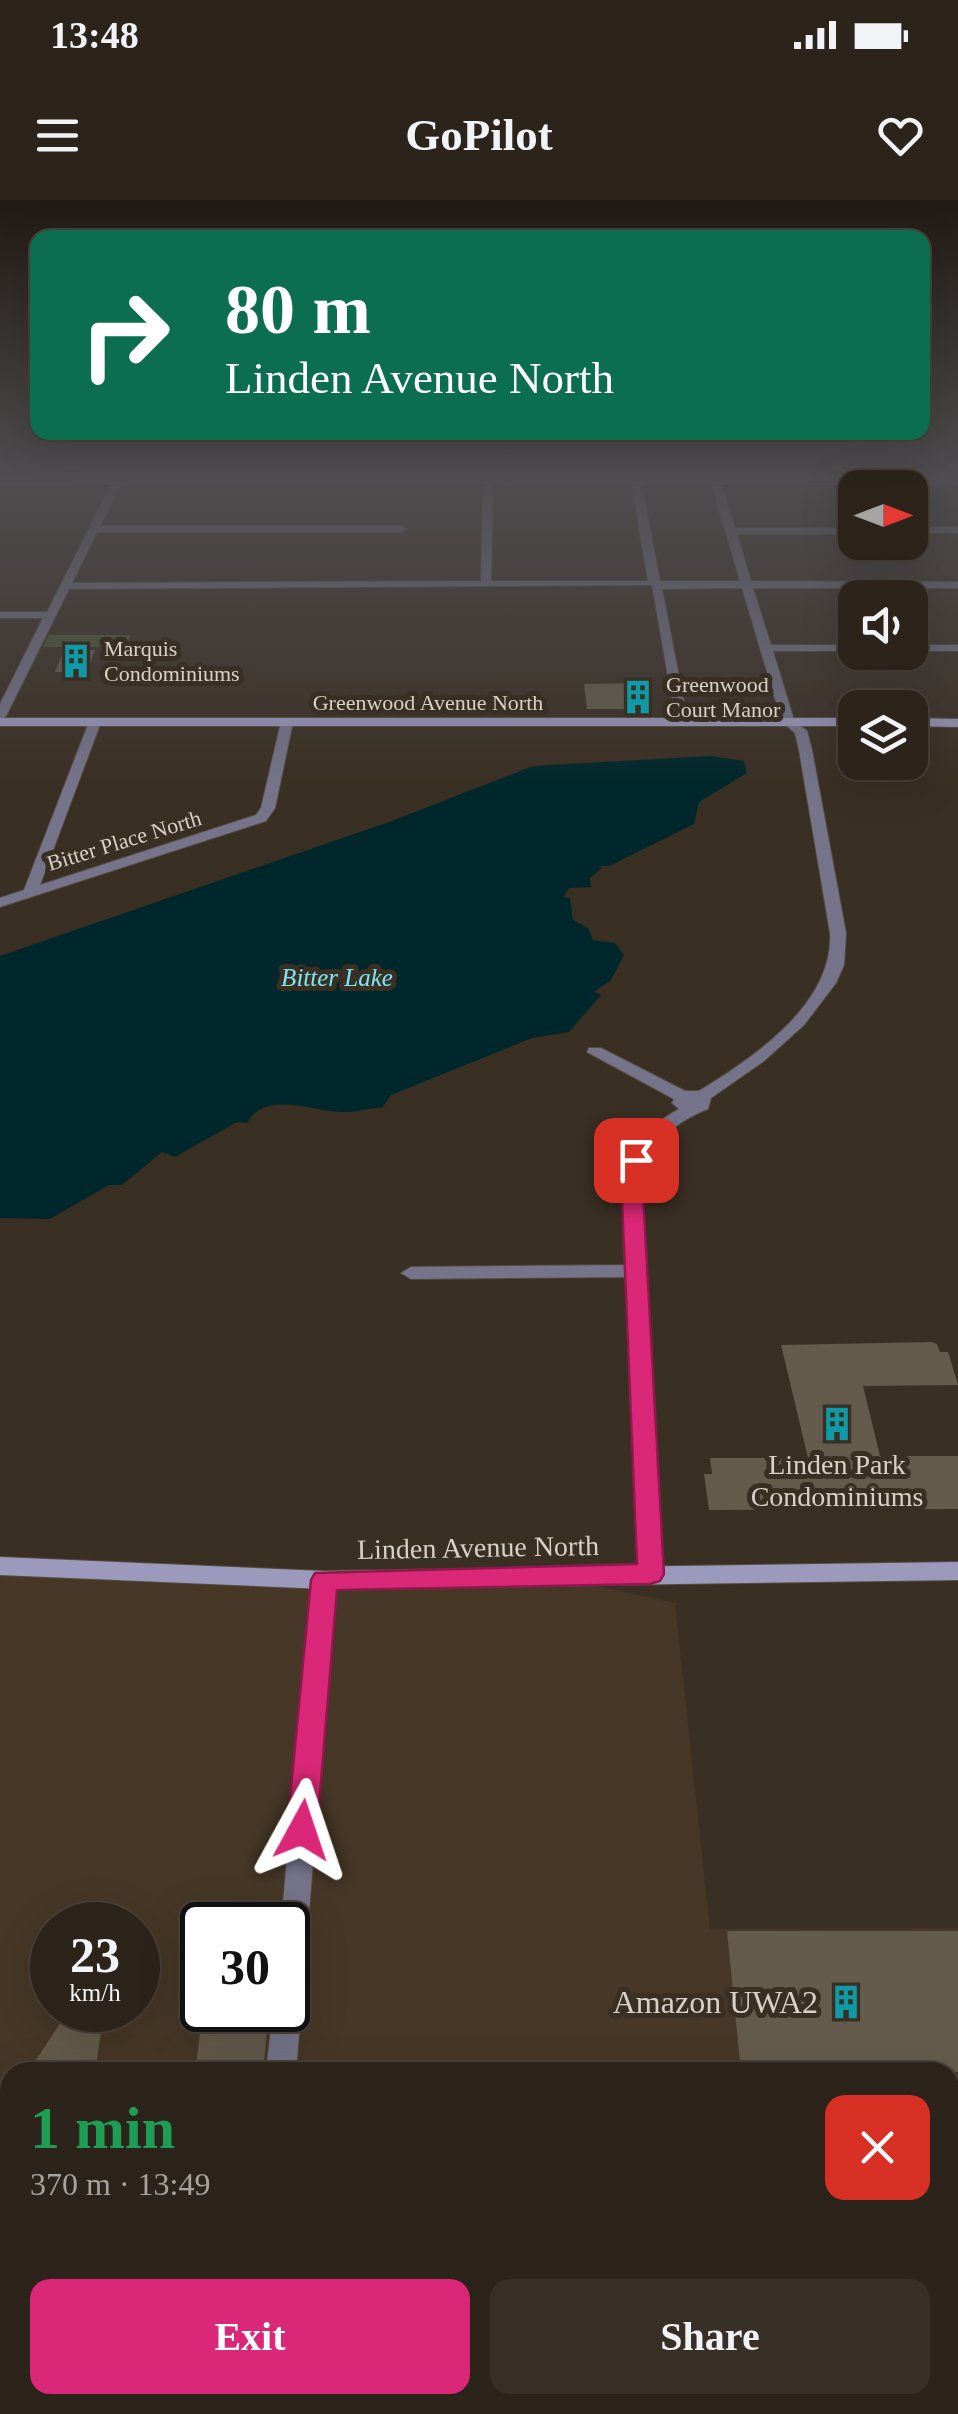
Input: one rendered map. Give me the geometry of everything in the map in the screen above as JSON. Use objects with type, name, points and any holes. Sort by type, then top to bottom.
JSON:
[{"type":"street","points":[[0,719],[68,582]]},
{"type":"street","points":[[655,584],[682,722]]},
{"type":"street","points":[[650,1574],[632,1174],[648,1144],[691,1100],[732,1080],[775,1044],[825,987],[836,965],[835,910],[815,781],[801,730],[788,722],[748,584]]},
{"type":"street","points":[[66,586],[958,585]]},
{"type":"street","points":[[0,615],[51,615]]},
{"type":"street","points":[[766,648],[838,648]]},
{"type":"street","points":[[928,648],[958,648]]},
{"type":"street","name":"Greenwood Avenue North","points":[[0,719],[838,722]]},
{"type":"street","points":[[30,893],[95,722]]},
{"type":"street","name":"Bitter Place North","points":[[0,903],[260,818],[268,808],[286,722]]},
{"type":"street","points":[[928,722],[958,722]]},
{"type":"street","points":[[595,1052],[691,1100]]},
{"type":"street","points":[[411,1273],[638,1271]]},
{"type":"street","name":"Linden Avenue North","points":[[0,1566],[324,1580],[958,1571]]},
{"type":"street","points":[[297,1902],[324,1580]]},
{"type":"street","points":[[283,2062],[285,2032]]},
{"type":"shaded area","points":[[0,1566],[551,1576],[675,1603],[710,1929],[958,1928],[958,2062],[0,2062]]},
{"type":"green space","points":[[49,635],[131,635],[126,647],[43,647]]},
{"type":"water","name":"Bitter Lake","points":[[711,756],[744,761],[747,773],[699,802],[694,824],[609,866],[597,866],[602,868],[590,878],[591,887],[569,888],[563,897],[570,898],[573,920],[588,928],[593,940],[615,943],[624,955],[611,980],[594,992],[601,995],[569,1032],[532,1038],[391,1095],[382,1108],[348,1112],[291,1105],[266,1107],[247,1123],[237,1122],[175,1157],[162,1152],[122,1185],[109,1185],[50,1219],[0,1218],[0,956],[389,822],[533,766]]},
{"type":"building","name":"Marquis Condominiums","points":[[64,650],[95,650],[87,672],[55,672]]},
{"type":"building","name":"Greenwood Court Manor","points":[[648,683],[652,709],[587,709],[584,684]]},
{"type":"building","name":"Linden Park Condominiums","points":[[932,1342],[940,1352],[948,1352],[958,1385],[863,1386],[880,1456],[958,1456],[958,1509],[709,1510],[704,1474],[712,1474],[710,1458],[808,1458],[781,1345]]},
{"type":"building","name":"Amazon UWA2","points":[[727,1931],[958,1931],[958,2062],[740,2062]]},
{"type":"building","points":[[54,2032],[101,2032],[97,2060],[102,2062],[35,2062]]},
{"type":"building","points":[[200,2032],[267,2032],[264,2062],[196,2062]]},
{"type":"place","name":"Marquis Condominiums","points":[[76,661]]},
{"type":"place","name":"Greenwood Court Manor","points":[[638,697]]},
{"type":"place","name":"Linden Park Condominiums","points":[[837,1424]]},
{"type":"place","name":"Amazon UWA2","points":[[846,2002]]},
{"type":"route","points":[[302,1830],[324,1580],[650,1574],[632,1174],[636,1160]]}]
